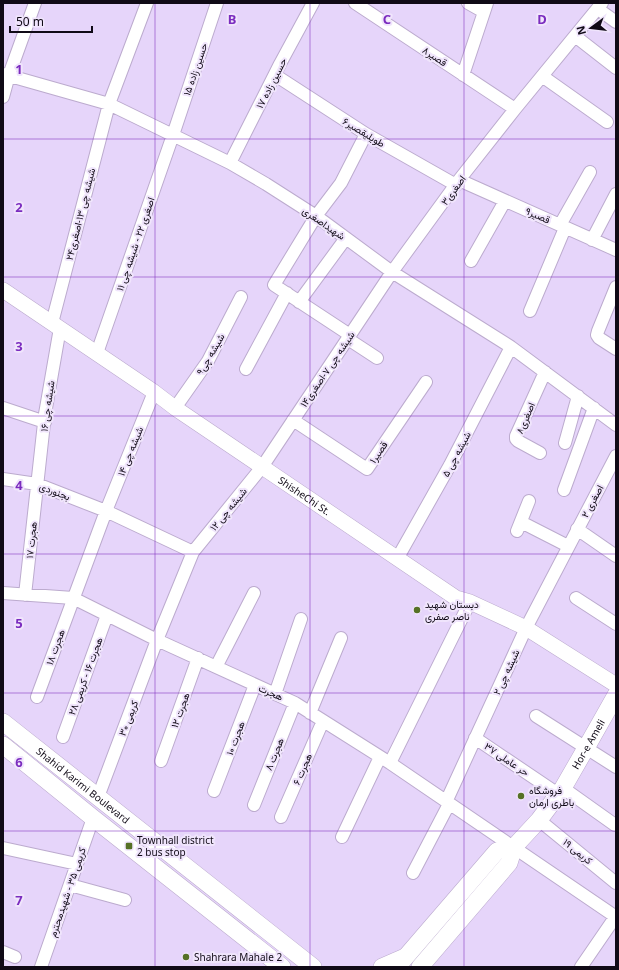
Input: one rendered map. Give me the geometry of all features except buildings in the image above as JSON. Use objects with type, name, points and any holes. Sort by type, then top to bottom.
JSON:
[{"type":"main road","name":"Hor-e Ameli","points":[[420,967],[509,862],[514,848],[539,820],[560,791],[616,695]]},
{"type":"main road","name":"Shahid Karimi Boulevard","points":[[3,722],[313,967]]},
{"type":"main road","name":"Shahid Karimi Boulevard","points":[[3,745],[282,967]]},
{"type":"main road","points":[[382,967],[401,962],[497,851],[514,848]]},
{"type":"street","points":[[3,97],[6,74],[35,3]]},
{"type":"street","name":"شیشه چی ۱۳-اصغری۲۴","points":[[56,326],[109,104],[146,3]]},
{"type":"street","name":"حسین زاده ۱۵","points":[[173,135],[218,3]]},
{"type":"street","name":"حسین زاده ۱۷","points":[[230,163],[313,3]]},
{"type":"street","name":"قصیر۸","points":[[355,3],[515,109]]},
{"type":"street","points":[[464,75],[486,8],[468,3]]},
{"type":"street","points":[[600,6],[616,22]]},
{"type":"street","name":"اصغری۳","points":[[392,272],[515,109],[600,6]]},
{"type":"street","points":[[575,36],[616,68]]},
{"type":"street","name":"شهیداصغری","points":[[6,74],[109,104],[230,163],[316,216],[392,272],[510,347],[616,425]]},
{"type":"street","name":"طویلیقصیر۶","points":[[275,74],[366,134],[458,183]]},
{"type":"street","points":[[542,76],[607,122]]},
{"type":"street","points":[[366,134],[341,183],[316,216],[274,285],[377,358]]},
{"type":"street","name":"اصغری ۲۲ - شیشه چی ۱۱","points":[[97,353],[173,135]]},
{"type":"street","points":[[530,311],[563,226],[590,172]]},
{"type":"street","name":"قصیر۹","points":[[458,183],[506,201],[616,250]]},
{"type":"street","points":[[592,240],[616,194]]},
{"type":"street","points":[[471,261],[506,201]]},
{"type":"street","points":[[300,302],[346,238]]},
{"type":"street","name":"شیشه چی ۷-اصغری۱۴","points":[[262,467],[392,272]]},
{"type":"street","points":[[616,287],[613,303],[597,335],[599,338],[616,349]]},
{"type":"street","name":"ShisheChi St.","points":[[3,290],[456,598],[470,602],[526,628],[616,685]]},
{"type":"street","points":[[246,370],[287,294]]},
{"type":"street","name":"شیشه چی۹","points":[[175,408],[208,361],[241,297]]},
{"type":"street","name":"شیشه چی ۱۶","points":[[37,484],[56,326]]},
{"type":"street","name":"شیشه چی ۵","points":[[397,558],[450,465],[510,347]]},
{"type":"street","name":"اصغری۸","points":[[540,453],[518,441],[516,436],[545,372]]},
{"type":"street","name":"قصیر۱","points":[[293,420],[367,469],[426,382]]},
{"type":"street","name":"شیشه چی ۱۴","points":[[73,598],[154,392]]},
{"type":"street","points":[[565,443],[578,396]]},
{"type":"street","points":[[3,408],[45,422]]},
{"type":"street","points":[[564,490],[594,408]]},
{"type":"street","name":"اصغری ۲","points":[[526,628],[616,456]]},
{"type":"street","name":"شیشه چی ۱۲","points":[[157,640],[193,552],[262,467]]},
{"type":"street","name":"بجنوردی","points":[[3,479],[37,484],[106,511],[193,552]]},
{"type":"street","name":"هجرت ۱۷","points":[[25,595],[37,484]]},
{"type":"street","points":[[530,501],[519,527],[568,546]]},
{"type":"street","points":[[578,529],[616,556]]},
{"type":"street","name":"هجرت","points":[[3,593],[73,598],[157,640],[294,703],[385,760],[616,916]]},
{"type":"street","points":[[216,667],[254,593]]},
{"type":"street","name":"هجرت ۱۸","points":[[36,697],[73,598]]},
{"type":"street","points":[[576,598],[616,624]]},
{"type":"street","points":[[342,837],[429,684],[470,602]]},
{"type":"street","name":"هجرت ۱۶ - کریمی ۲۸","points":[[63,737],[107,615]]},
{"type":"street","points":[[275,694],[301,619]]},
{"type":"street","name":"شیشه چی ۲","points":[[413,873],[448,803],[526,628]]},
{"type":"street","points":[[310,713],[340,638]]},
{"type":"street","name":"کریمی ۳۰","points":[[98,797],[157,640]]},
{"type":"street","name":"هجرت ۱۲","points":[[161,762],[198,658]]},
{"type":"street","name":"هجرت ۱۰","points":[[214,791],[255,685]]},
{"type":"street","name":"هجرت ۸","points":[[254,805],[294,703]]},
{"type":"street","points":[[536,716],[616,768]]},
{"type":"street","name":"هجرت ۶","points":[[281,817],[323,721]]},
{"type":"street","name":"حر عاملی ۳۷","points":[[476,738],[615,825]]},
{"type":"street","name":"کریمی ۳۵ - شهیدمحترم","points":[[41,967],[93,818]]},
{"type":"street","name":"کریمی ۱۹","points":[[539,820],[616,883]]},
{"type":"street","points":[[3,848],[77,864]]},
{"type":"street","points":[[70,884],[124,900]]},
{"type":"street","points":[[581,967],[616,916]]},
{"type":"street","points":[[3,952],[15,957]]},
{"type":"place","name":"دبستان شهید ناصر صفری","points":[[417,610]]},
{"type":"place","name":"فروشگاه باطری ارمان","points":[[521,796]]},
{"type":"place","name":"Townhall district 2 bus stop","points":[[129,846]]},
{"type":"place","name":"Shahrara Mahale 2","points":[[186,957]]}]
